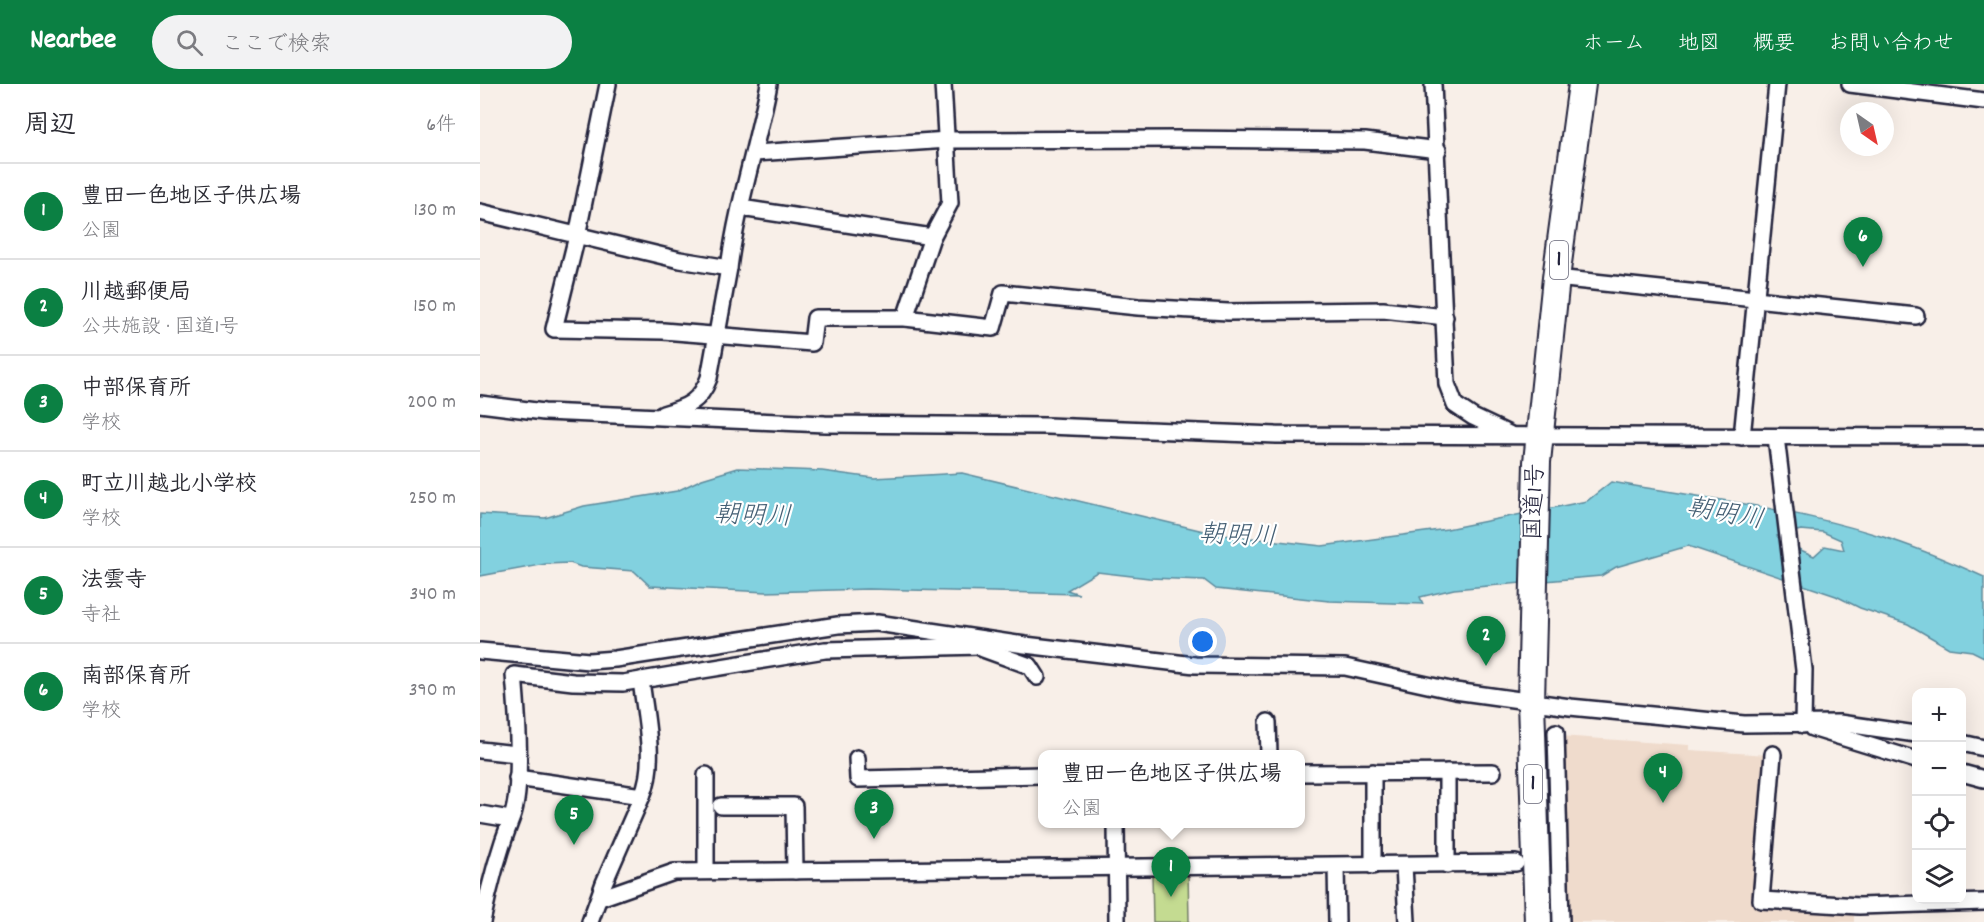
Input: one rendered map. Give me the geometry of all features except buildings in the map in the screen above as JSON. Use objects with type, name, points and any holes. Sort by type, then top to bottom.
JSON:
[{"type":"highway","name":"国道1号","points":[[1538,922],[1531,700],[1537,462],[1528,437],[1556,278],[1582,84]]},
{"type":"street","points":[[609,84],[577,236],[554,328],[663,331],[812,343],[815,318],[905,318],[993,328],[1003,293],[1138,307],[1217,312],[1383,310],[1445,317]]},
{"type":"street","points":[[652,417],[689,404],[703,395],[717,335],[735,224],[755,153],[770,84]]},
{"type":"street","points":[[905,318],[932,237],[950,203],[943,84]]},
{"type":"street","points":[[1433,84],[1438,150],[1447,384],[1455,405],[1473,417],[1528,437]]},
{"type":"street","points":[[1742,437],[1777,84]]},
{"type":"street","points":[[1850,84],[1984,101]]},
{"type":"street","points":[[755,153],[948,140],[1365,141],[1438,150]]},
{"type":"street","points":[[741,208],[932,237]]},
{"type":"street","points":[[480,212],[577,236],[729,268]]},
{"type":"street","points":[[1556,278],[1916,315]]},
{"type":"street","points":[[480,404],[544,412],[825,424],[1047,426],[1276,435],[1984,437]]},
{"type":"street","points":[[1776,437],[1804,670],[1803,725]]},
{"type":"street","points":[[480,651],[589,660],[615,659],[857,623],[983,642],[1195,665],[1345,667],[1455,692],[1744,724],[1839,723],[1912,733]]},
{"type":"street","points":[[983,642],[983,649],[1030,666],[1037,677]]},
{"type":"street","points":[[482,922],[484,889],[510,819],[517,778],[514,675],[606,684],[825,650],[983,642]]},
{"type":"street","points":[[590,922],[604,883],[648,782],[641,680]]},
{"type":"street","points":[[1268,722],[1269,750]]},
{"type":"street","points":[[1803,725],[1912,758]]},
{"type":"street","points":[[1556,732],[1557,862],[1561,922]]},
{"type":"street","points":[[1966,744],[1984,748]]},
{"type":"street","points":[[480,750],[517,754]]},
{"type":"street","points":[[1773,754],[1761,900],[1858,906],[1984,902]]},
{"type":"street","points":[[857,758],[858,779],[1038,775]]},
{"type":"street","points":[[1373,772],[1373,866]]},
{"type":"street","points":[[1447,772],[1447,865]]},
{"type":"street","points":[[1305,773],[1493,772]]},
{"type":"street","points":[[1966,774],[1984,779]]},
{"type":"street","points":[[706,775],[706,872]]},
{"type":"street","points":[[517,778],[642,796]]},
{"type":"street","points":[[721,806],[794,806],[795,871]]},
{"type":"street","points":[[480,814],[510,819]]},
{"type":"street","points":[[1116,828],[1117,922]]},
{"type":"street","points":[[600,898],[674,872],[1516,863]]},
{"type":"street","points":[[1404,865],[1407,922]]},
{"type":"street","points":[[1336,866],[1337,922]]},
{"type":"shaded area","points":[[1560,736],[1689,745],[1690,750],[1769,755],[1758,903],[1854,910],[1854,922],[1565,922]]},
{"type":"green space","points":[[1188,872],[1189,922],[1153,922],[1152,873]]},
{"type":"water","name":"朝明川","points":[[738,468],[822,471],[874,478],[962,473],[1216,534],[1322,546],[1447,529],[1587,501],[1611,482],[1812,517],[1891,539],[1984,577],[1984,657],[1972,651],[1949,648],[1908,624],[1860,608],[1836,596],[1688,546],[1616,567],[1601,576],[1454,589],[1420,597],[1423,604],[1329,601],[1216,589],[1204,580],[1149,578],[1097,572],[1067,590],[1079,594],[868,589],[766,592],[650,586],[634,571],[581,567],[570,563],[546,564],[480,576],[480,514],[545,518],[584,506],[677,491],[702,479]],"holes":[[[1801,530],[1823,532],[1841,540],[1844,550],[1825,546],[1814,556],[1781,541],[1777,536]]]},
{"type":"place","name":"南部保育所","points":[[1863,267]]},
{"type":"place","name":"川越郵便局","points":[[1486,666]]},
{"type":"place","name":"町立川越北小学校","points":[[1663,803]]},
{"type":"place","name":"中部保育所","points":[[874,839]]},
{"type":"place","name":"法雲寺","points":[[574,845]]},
{"type":"place","name":"豊田一色地区子供広場","points":[[1171,897]]}]
